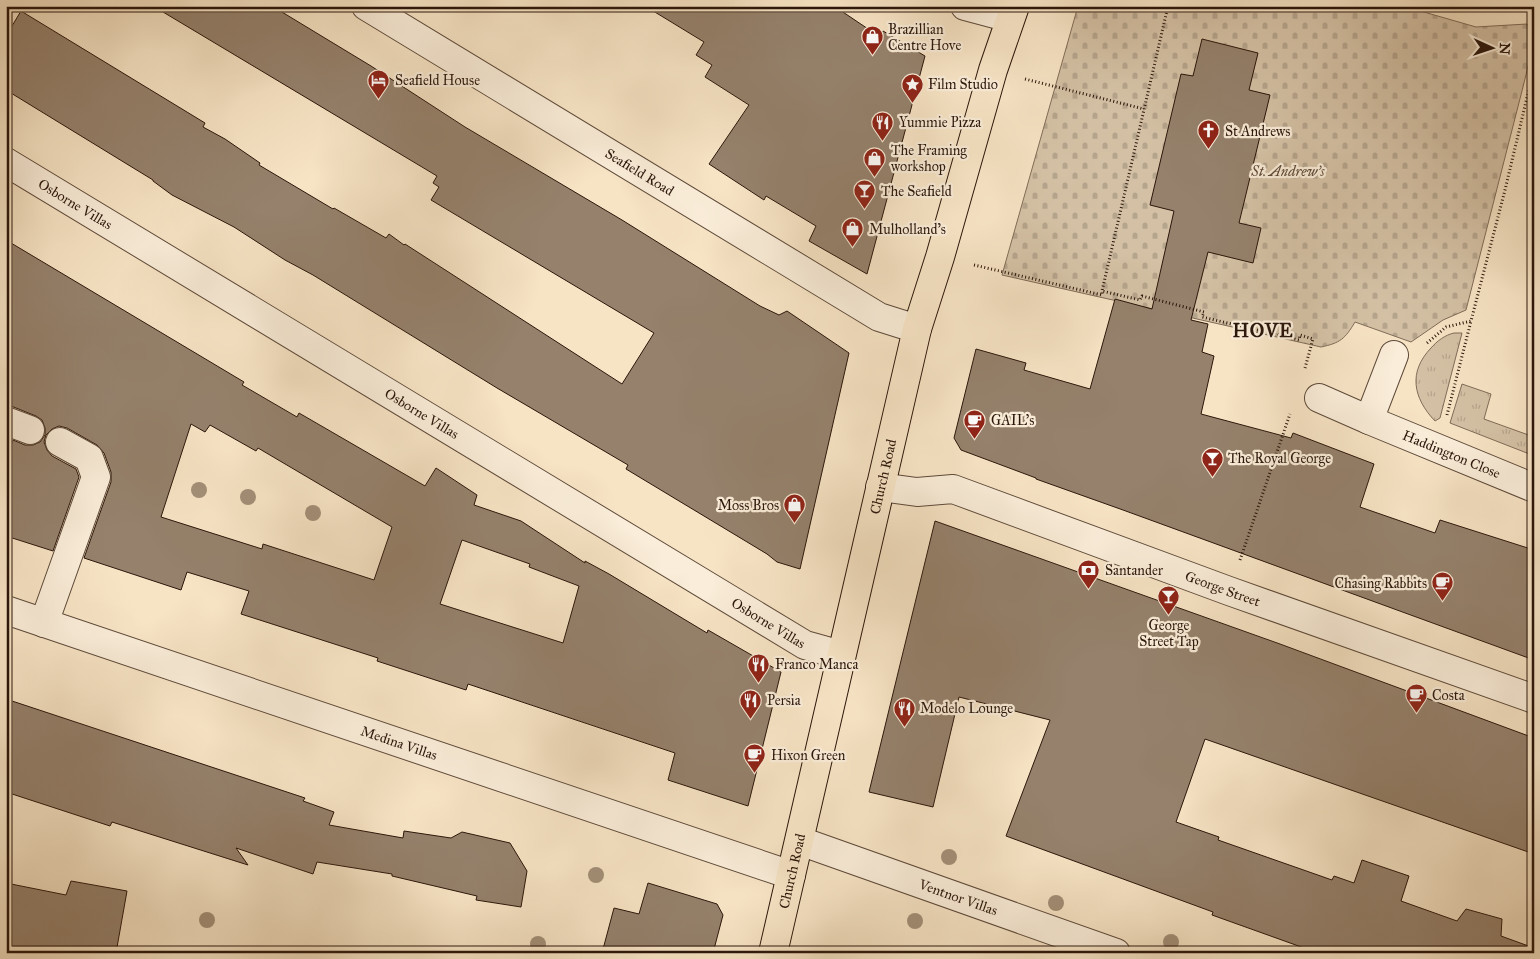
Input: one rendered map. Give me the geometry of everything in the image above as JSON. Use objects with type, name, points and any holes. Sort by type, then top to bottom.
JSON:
[{"type":"main road","name":"Church Road","points":[[773,953],[917,329],[1012,12]]},
{"type":"street","name":"Seafield Road","points":[[366,6],[880,317],[917,329]]},
{"type":"street","points":[[965,6],[1012,12]]},
{"type":"street","name":"Osborne Villas","points":[[6,162],[805,645],[841,655]]},
{"type":"street","points":[[1369,420],[1394,355]]},
{"type":"street","name":"Haddington Close","points":[[1319,398],[1534,488]]},
{"type":"street","points":[[44,623],[96,478],[90,458],[60,442]]},
{"type":"street","name":"George Street","points":[[880,487],[917,492],[953,489],[1229,591],[1534,699]]},
{"type":"street","name":"Medina Villas","points":[[6,610],[791,875]]},
{"type":"street","name":"Ventnor Villas","points":[[800,841],[1116,953]]},
{"type":"path","points":[[992,269],[1102,295],[1168,6]]},
{"type":"path","points":[[1438,448],[1505,190],[1534,68]]},
{"type":"path","points":[[1042,83],[1144,109]]},
{"type":"path","points":[[1102,291],[1140,300],[1142,296],[1204,312],[1202,317],[1299,340],[1300,335],[1313,339]]},
{"type":"path","points":[[1394,355],[1399,343],[1416,351],[1446,327],[1471,322]]},
{"type":"path","points":[[1229,591],[1292,408]]},
{"type":"green space","name":"St. Andrew's","points":[[1078,6],[1403,6],[1476,27],[1527,24],[1534,27],[1534,41],[1524,83],[1466,310],[1443,320],[1411,342],[1355,322],[1348,333],[1341,339],[1333,344],[1321,347],[1002,275]]},
{"type":"green space","points":[[1462,333],[1440,418],[1435,421],[1418,394],[1416,376],[1419,366],[1431,348],[1447,335]]},
{"type":"green space","points":[[1462,384],[1491,394],[1484,419],[1534,437],[1532,455],[1450,423]]},
{"type":"building","points":[[153,6],[272,6],[371,66],[465,127],[622,220],[760,306],[779,315],[787,311],[849,353],[800,569],[777,562],[767,554],[626,469],[628,465],[285,260],[234,227],[172,195],[153,180],[6,90],[6,36],[21,11],[205,123],[203,127],[225,139],[260,163],[259,165],[386,238],[389,234],[622,384],[654,333],[431,200],[439,187],[433,183],[437,176]]},
{"type":"building","points":[[645,6],[834,6],[880,37],[883,31],[925,56],[867,274],[809,241],[816,226],[766,196],[764,200],[709,164],[749,105],[705,77],[712,65],[696,55],[704,42]]},
{"type":"building","points":[[1202,39],[1258,53],[1249,90],[1270,95],[1239,223],[1261,228],[1253,263],[1208,252],[1191,320],[1208,324],[1202,352],[1214,356],[1201,414],[1291,438],[1293,433],[1374,464],[1360,507],[1435,533],[1440,520],[1534,550],[1534,660],[1036,479],[961,450],[954,438],[976,349],[1026,363],[1024,370],[1090,389],[1115,299],[1152,309],[1174,211],[1150,205],[1181,74],[1193,76]]},
{"type":"building","points":[[6,240],[244,382],[242,385],[297,417],[299,413],[425,486],[436,468],[477,495],[474,505],[521,521],[585,563],[585,561],[609,574],[707,633],[708,630],[781,672],[748,806],[668,780],[675,753],[468,684],[466,690],[377,661],[378,658],[241,614],[249,591],[187,572],[181,590],[84,558],[111,482],[111,472],[104,453],[97,445],[67,428],[59,426],[52,429],[46,435],[44,442],[52,456],[76,469],[79,477],[53,551],[6,536],[6,459],[13,440],[25,445],[33,445],[40,442],[45,435],[45,428],[42,420],[36,416],[6,404]],"holes":[[[191,424],[205,432],[210,425],[256,451],[258,448],[392,527],[374,580],[263,544],[262,549],[161,517]],[[462,540],[530,564],[529,567],[579,586],[563,643],[440,604]]]},
{"type":"building","points":[[935,521],[1280,644],[1534,738],[1534,854],[1205,739],[1176,822],[1219,837],[1218,840],[1332,880],[1334,876],[1354,883],[1362,860],[1409,876],[1401,901],[1457,921],[1466,909],[1502,919],[1501,936],[1534,948],[1533,953],[1318,953],[1212,915],[1213,912],[1006,836],[1050,720],[959,697],[933,807],[869,792]]},
{"type":"building","points":[[6,699],[305,798],[303,801],[334,812],[329,825],[403,838],[404,831],[451,838],[462,832],[510,843],[527,871],[521,907],[476,900],[477,896],[392,876],[392,874],[317,862],[313,874],[236,848],[248,865],[112,822],[110,826],[6,792]]},
{"type":"building","points":[[71,881],[127,891],[116,953],[33,953],[6,948],[6,883],[66,895]]},
{"type":"building","points":[[648,883],[717,904],[723,915],[713,953],[602,953],[614,908],[639,914]]},
{"type":"place","name":"Brazillian Centre Hove","points":[[872,56]]},
{"type":"place","name":"Seafield House","points":[[379,99]]},
{"type":"place","name":"Film Studio","points":[[912,103]]},
{"type":"place","name":"Yummie Pizza","points":[[883,141]]},
{"type":"place","name":"St Andrews","points":[[1209,150]]},
{"type":"place","name":"The Framing workshop","points":[[875,177]]},
{"type":"place","name":"The Seafield","points":[[865,210]]},
{"type":"place","name":"Mulholland's","points":[[853,248]]},
{"type":"place","name":"GAIL's","points":[[975,439]]},
{"type":"place","name":"The Royal George","points":[[1212,477]]},
{"type":"place","name":"Moss Bros","points":[[795,524]]},
{"type":"place","name":"Santander","points":[[1089,589]]},
{"type":"place","name":"Chasing Rabbits","points":[[1443,602]]},
{"type":"place","name":"George Street Tap","points":[[1169,616]]},
{"type":"place","name":"Franco Manca","points":[[759,683]]},
{"type":"place","name":"Costa","points":[[1416,714]]},
{"type":"place","name":"Persia","points":[[751,719]]},
{"type":"place","name":"Modelo Lounge","points":[[904,727]]},
{"type":"place","name":"Hixon Green","points":[[755,774]]},
{"type":"district","name":"HOVE","points":[[1263,330]]}]
